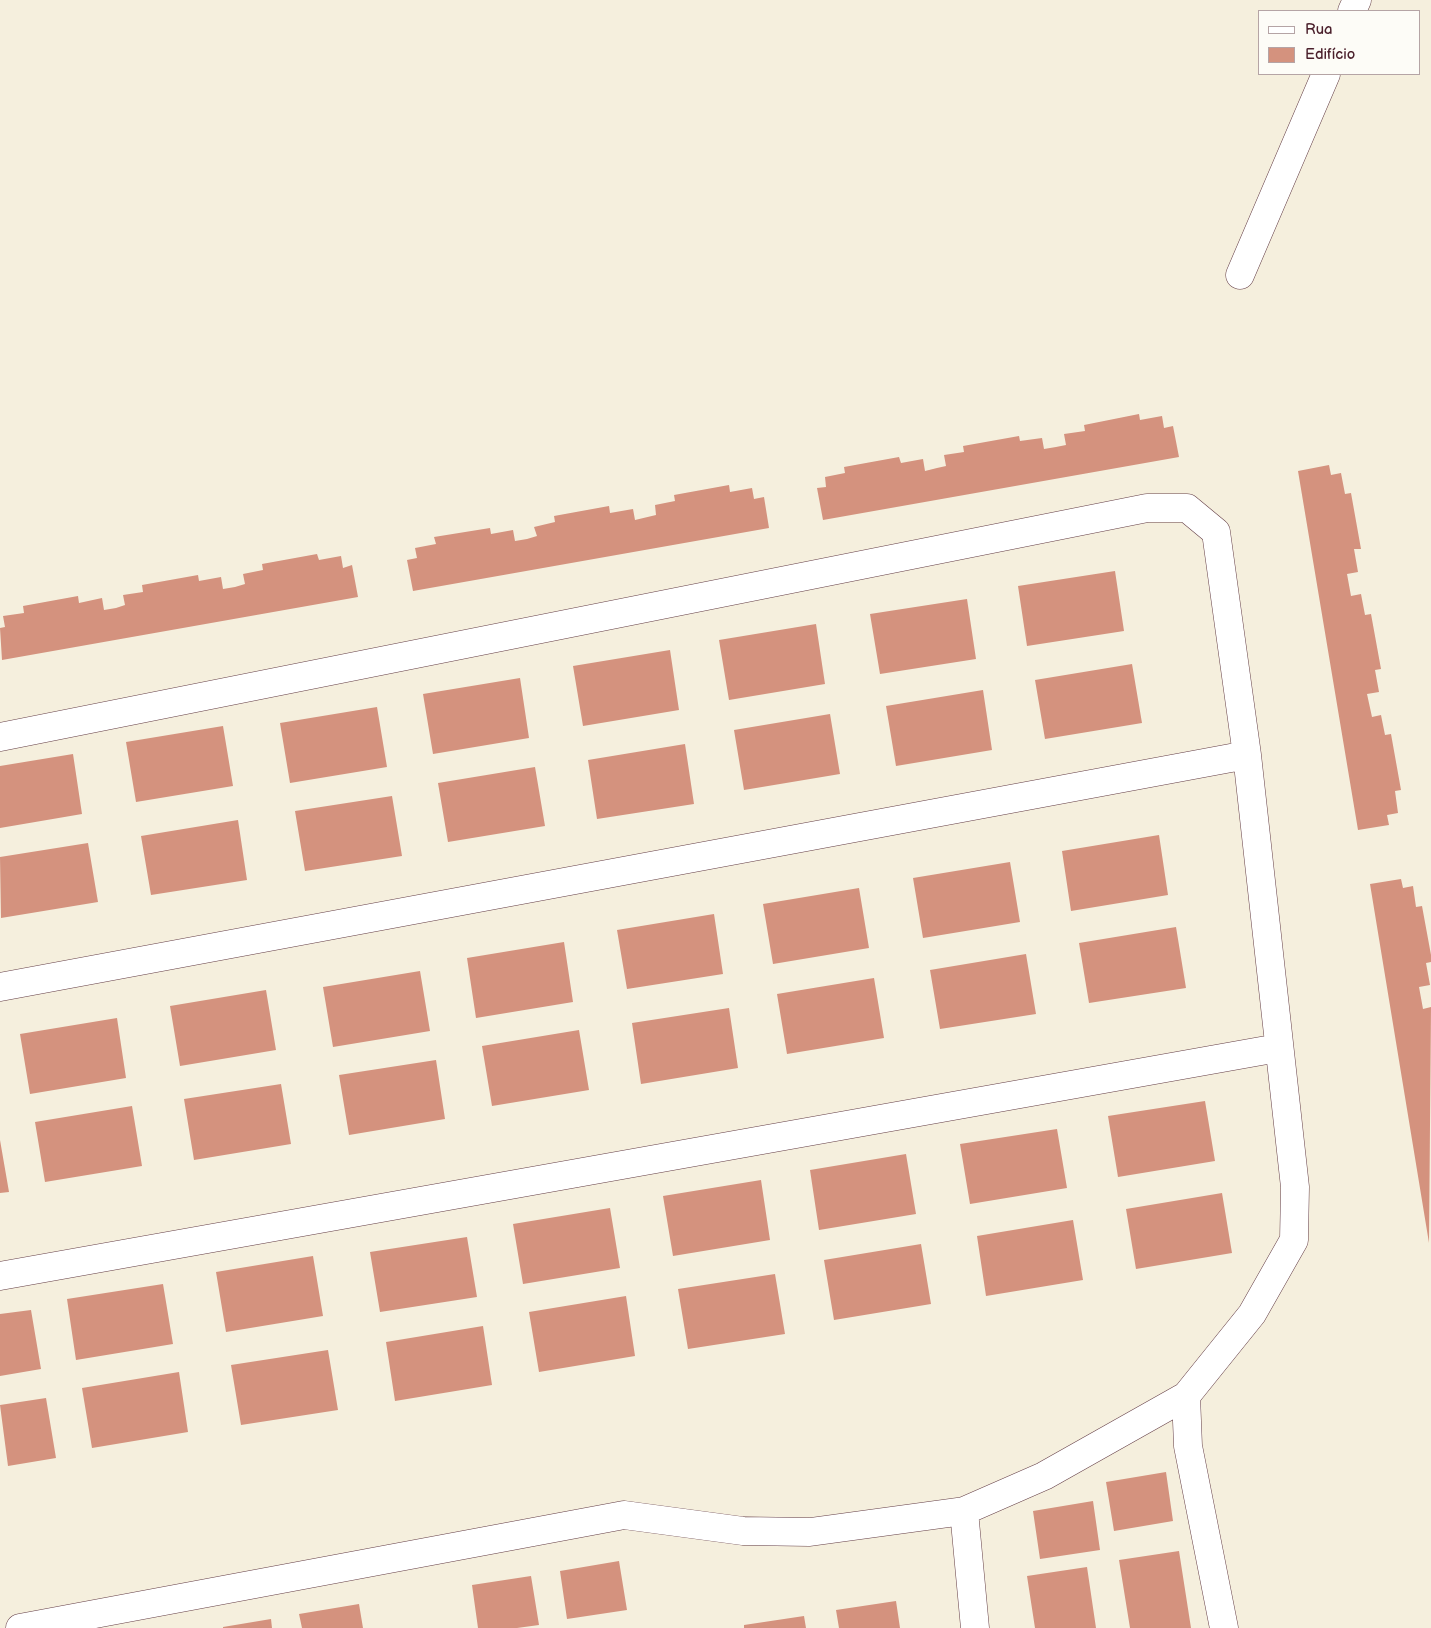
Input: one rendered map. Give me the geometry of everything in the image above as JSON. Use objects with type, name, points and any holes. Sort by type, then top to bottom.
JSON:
[{"type":"street","points":[[1240,275],[1326,75]]},
{"type":"street","points":[[0,737],[1147,508],[1187,508],[1216,532],[1247,755],[1295,1188],[1294,1240],[1252,1314],[1186,1396],[1044,1476],[964,1511],[810,1532],[743,1531],[624,1515],[20,1628]]},
{"type":"street","points":[[0,987],[1247,755]]},
{"type":"street","points":[[0,1276],[1278,1048]]},
{"type":"street","points":[[1186,1396],[1188,1446],[1224,1628]]},
{"type":"street","points":[[964,1511],[975,1628]]},
{"type":"building","points":[[1139,414],[1140,420],[1162,416],[1164,428],[1173,426],[1179,457],[823,520],[817,488],[826,487],[825,477],[845,473],[844,467],[899,457],[901,463],[923,459],[925,471],[946,466],[944,455],[964,452],[963,446],[1019,436],[1020,441],[1042,438],[1044,449],[1056,447],[1066,445],[1064,434],[1085,431],[1084,425]]},
{"type":"building","points":[[1329,465],[1331,475],[1341,473],[1345,494],[1351,493],[1361,549],[1354,549],[1358,572],[1347,574],[1351,596],[1361,594],[1365,615],[1371,614],[1381,669],[1375,670],[1379,692],[1367,694],[1372,717],[1381,715],[1385,735],[1391,734],[1401,790],[1395,791],[1398,813],[1387,815],[1389,825],[1358,830],[1298,471]]},
{"type":"building","points":[[729,485],[730,492],[752,488],[754,499],[764,497],[769,528],[413,591],[407,560],[417,558],[415,548],[436,544],[434,537],[490,528],[491,534],[513,530],[515,541],[527,539],[537,536],[534,527],[555,522],[554,516],[609,506],[610,513],[633,509],[635,520],[656,515],[655,505],[675,501],[674,495]]},
{"type":"building","points":[[317,554],[319,560],[341,556],[343,568],[352,565],[358,597],[2,660],[0,628],[5,627],[3,616],[24,613],[23,606],[78,596],[79,603],[102,598],[104,610],[116,608],[125,605],[123,595],[143,592],[142,585],[198,575],[199,581],[221,577],[223,589],[235,587],[245,584],[243,574],[263,570],[262,564]]},
{"type":"building","points":[[1115,571],[1124,631],[1027,646],[1018,586]]},
{"type":"building","points":[[967,599],[976,659],[880,674],[870,614]]},
{"type":"building","points":[[816,624],[825,684],[729,700],[719,640]]},
{"type":"building","points":[[670,650],[679,710],[583,726],[573,666]]},
{"type":"building","points":[[1132,664],[1142,723],[1045,739],[1035,680]]},
{"type":"building","points":[[520,678],[529,738],[433,754],[423,694]]},
{"type":"building","points":[[983,690],[992,750],[896,766],[886,706]]},
{"type":"building","points":[[377,707],[387,767],[290,783],[280,723]]},
{"type":"building","points":[[830,714],[840,774],[744,790],[734,730]]},
{"type":"building","points":[[223,726],[233,786],[136,802],[126,742]]},
{"type":"building","points":[[685,744],[694,804],[597,819],[588,760]]},
{"type":"building","points":[[73,754],[82,814],[0,828],[0,766]]},
{"type":"building","points":[[535,767],[545,826],[448,842],[438,783]]},
{"type":"building","points":[[392,796],[402,856],[305,871],[295,811]]},
{"type":"building","points":[[238,820],[247,880],[151,895],[141,836]]},
{"type":"building","points":[[1159,835],[1168,895],[1071,911],[1062,851]]},
{"type":"building","points":[[88,843],[98,902],[1,918],[0,857]]},
{"type":"building","points":[[1010,862],[1020,922],[923,938],[913,878]]},
{"type":"building","points":[[1401,879],[1403,888],[1413,886],[1416,907],[1422,906],[1431,955],[1431,962],[1426,963],[1430,985],[1419,987],[1423,1009],[1431,1007],[1429,1243],[1370,884]]},
{"type":"building","points":[[859,888],[869,948],[773,964],[763,904]]},
{"type":"building","points":[[714,914],[723,974],[627,989],[617,930]]},
{"type":"building","points":[[1176,927],[1186,988],[1089,1003],[1079,943]]},
{"type":"building","points":[[564,942],[573,1002],[476,1018],[467,958]]},
{"type":"building","points":[[1026,954],[1036,1014],[940,1029],[930,970]]},
{"type":"building","points":[[420,971],[430,1031],[333,1047],[323,987]]},
{"type":"building","points":[[874,978],[884,1038],[787,1054],[777,994]]},
{"type":"building","points":[[266,990],[276,1050],[180,1066],[170,1006]]},
{"type":"building","points":[[729,1008],[738,1068],[641,1084],[632,1023]]},
{"type":"building","points":[[117,1018],[126,1078],[30,1094],[20,1034]]},
{"type":"building","points":[[579,1030],[589,1090],[492,1106],[482,1046]]},
{"type":"building","points":[[436,1060],[445,1119],[349,1135],[339,1075]]},
{"type":"building","points":[[281,1084],[291,1144],[194,1160],[184,1099]]},
{"type":"building","points":[[1205,1101],[1215,1161],[1118,1177],[1108,1116]]},
{"type":"building","points":[[132,1106],[142,1166],[45,1182],[35,1122]]},
{"type":"building","points":[[1057,1129],[1067,1188],[970,1204],[960,1144]]},
{"type":"building","points":[[0,1140],[9,1192],[0,1193]]},
{"type":"building","points":[[906,1154],[916,1214],[819,1230],[810,1170]]},
{"type":"building","points":[[761,1180],[770,1240],[673,1256],[663,1196]]},
{"type":"building","points":[[1222,1193],[1232,1253],[1136,1269],[1126,1209]]},
{"type":"building","points":[[610,1208],[620,1268],[523,1284],[513,1224]]},
{"type":"building","points":[[1073,1220],[1083,1280],[986,1296],[977,1236]]},
{"type":"building","points":[[467,1237],[477,1297],[380,1312],[370,1252]]},
{"type":"building","points":[[921,1244],[931,1304],[834,1320],[824,1260]]},
{"type":"building","points":[[313,1256],[323,1316],[226,1332],[216,1272]]},
{"type":"building","points":[[775,1274],[785,1334],[688,1349],[678,1289]]},
{"type":"building","points":[[163,1284],[173,1344],[76,1360],[67,1299]]},
{"type":"building","points":[[626,1296],[635,1356],[539,1372],[529,1312]]},
{"type":"building","points":[[31,1310],[41,1369],[0,1376],[0,1314]]},
{"type":"building","points":[[483,1326],[492,1385],[395,1401],[386,1342]]},
{"type":"building","points":[[328,1350],[338,1410],[241,1425],[231,1365]]},
{"type":"building","points":[[179,1372],[188,1432],[92,1448],[82,1388]]},
{"type":"building","points":[[46,1398],[56,1458],[8,1466],[0,1405]]},
{"type":"building","points":[[1166,1472],[1173,1521],[1114,1531],[1106,1482]]},
{"type":"building","points":[[1093,1501],[1100,1550],[1040,1559],[1033,1511]]},
{"type":"building","points":[[1179,1551],[1191,1628],[1130,1628],[1119,1560]]},
{"type":"building","points":[[619,1561],[627,1610],[567,1619],[560,1571]]},
{"type":"building","points":[[1087,1567],[1096,1628],[1035,1628],[1027,1576]]},
{"type":"building","points":[[531,1576],[539,1625],[517,1628],[478,1628],[472,1585]]},
{"type":"building","points":[[896,1601],[900,1628],[839,1628],[836,1610]]},
{"type":"building","points":[[359,1604],[363,1628],[302,1628],[299,1614]]},
{"type":"building","points":[[804,1616],[806,1628],[744,1628],[744,1625]]},
{"type":"building","points":[[271,1619],[272,1628],[223,1628],[223,1627]]}]
